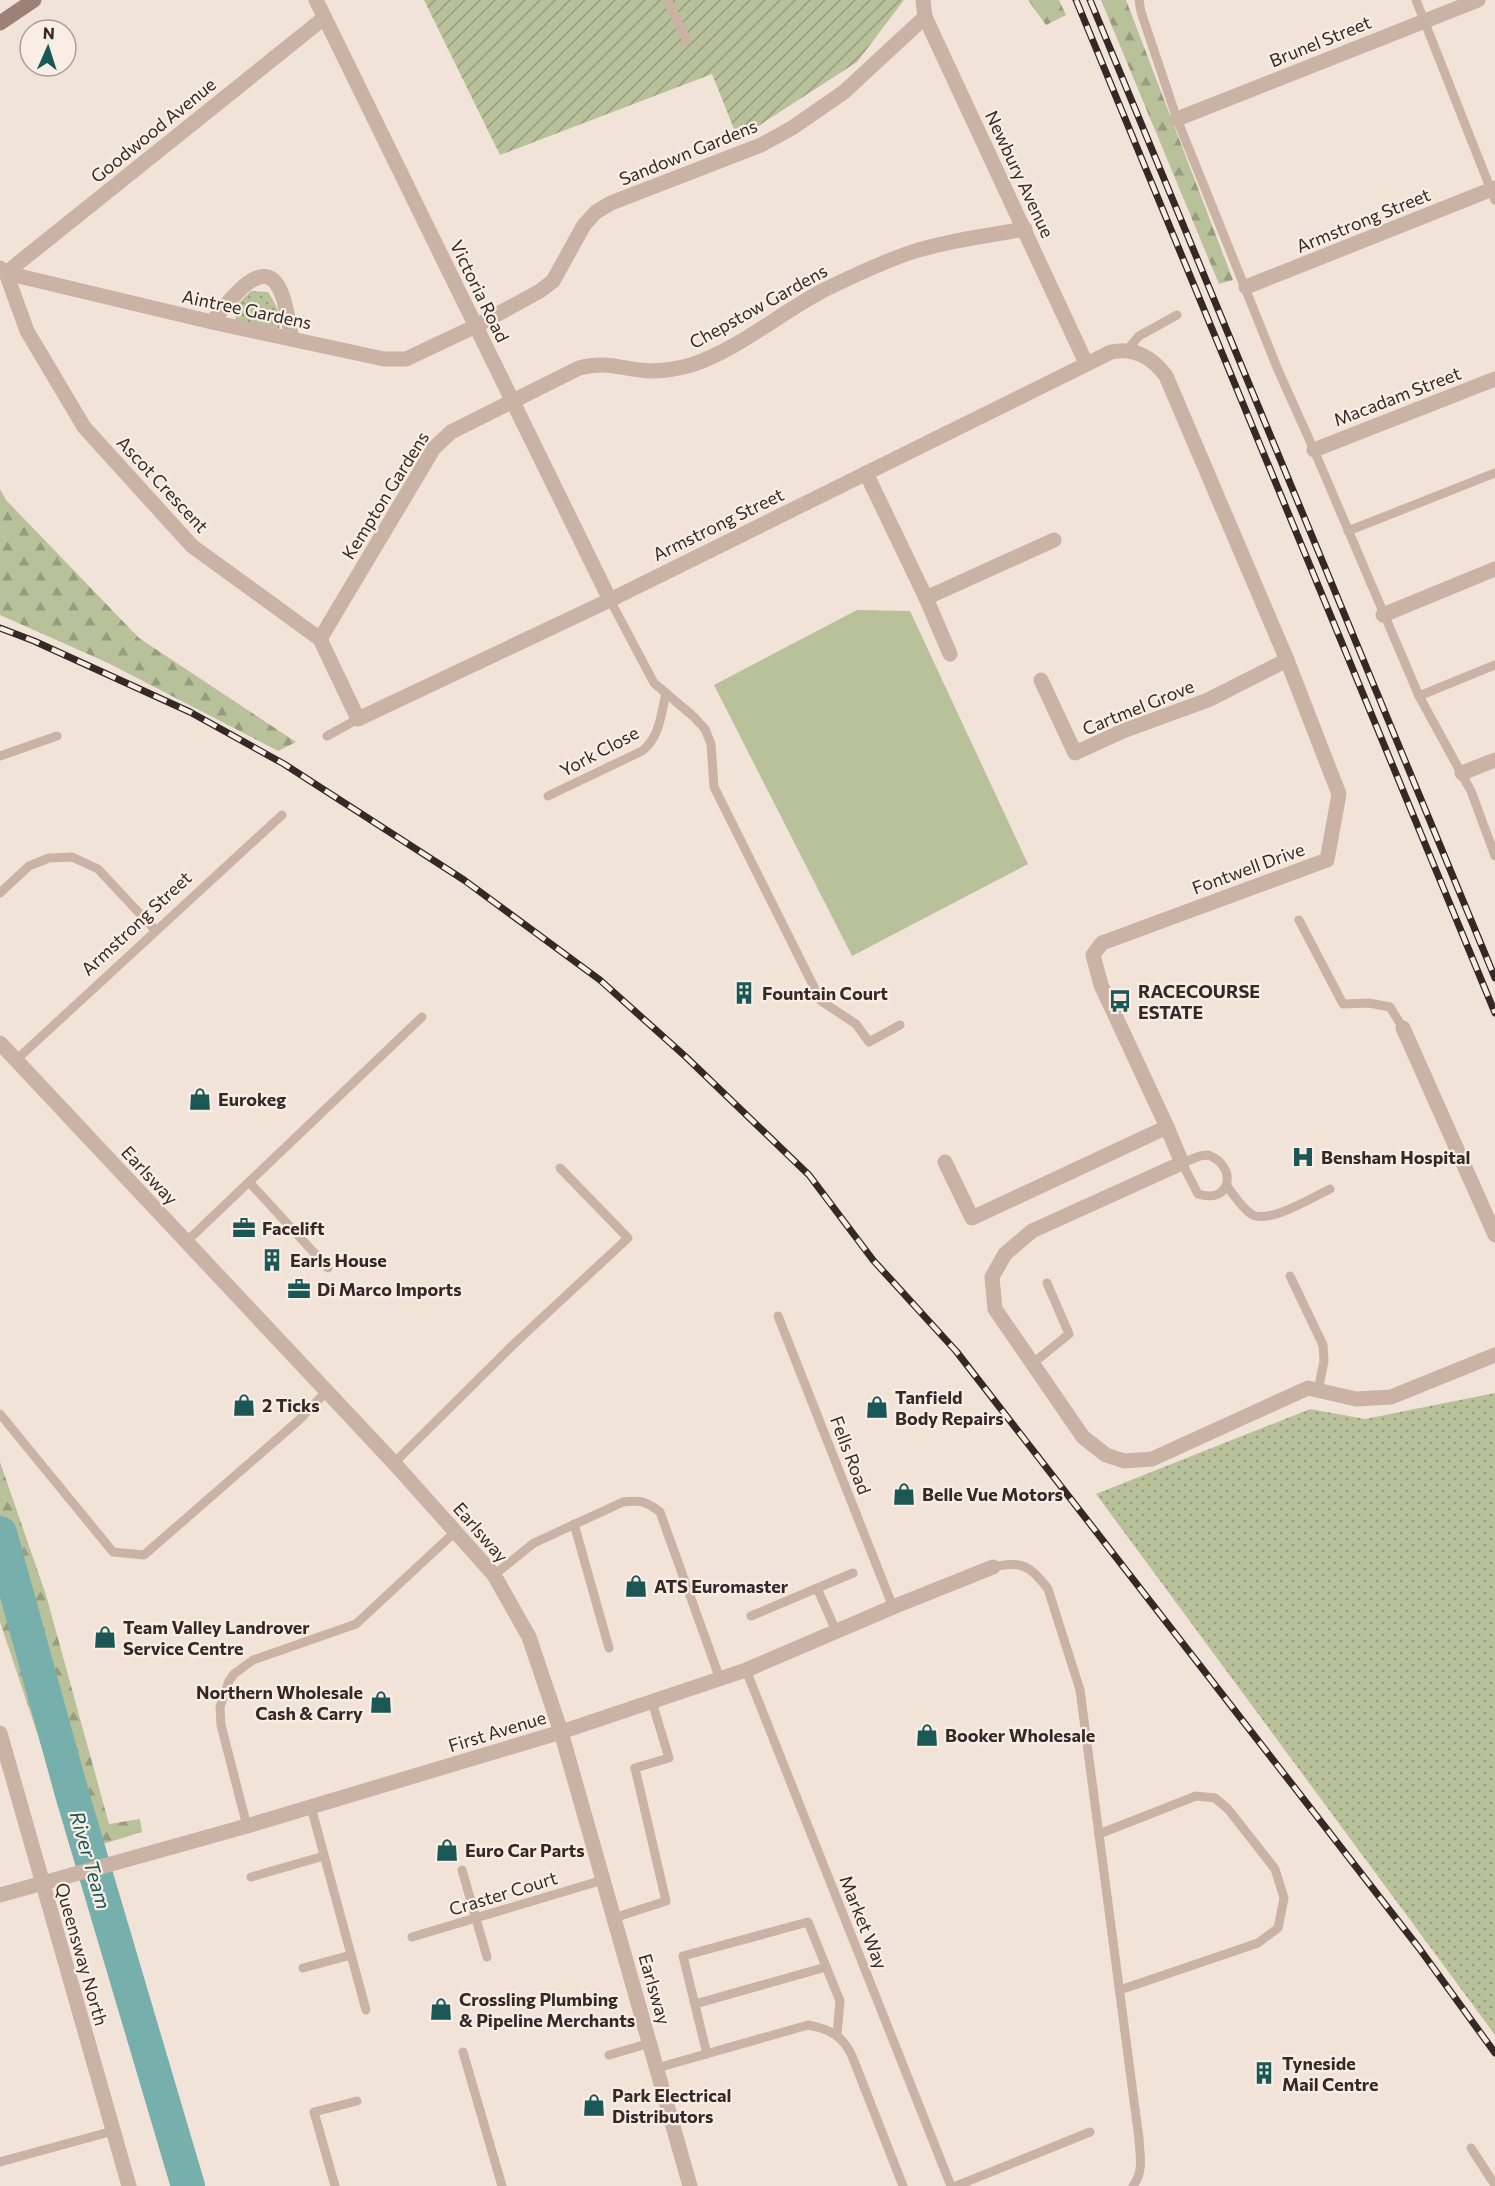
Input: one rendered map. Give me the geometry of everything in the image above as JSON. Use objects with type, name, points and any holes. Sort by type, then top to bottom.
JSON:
[{"type":"main road","points":[[0,23],[34,0]]},
{"type":"street","name":"Victoria Road","points":[[316,0],[610,600]]},
{"type":"street","name":"Newbury Avenue","points":[[923,0],[925,17],[1086,363]]},
{"type":"street","name":"Brunel Street","points":[[1177,119],[1478,0]]},
{"type":"street","name":"Sandown Gardens","points":[[476,326],[540,291],[553,281],[584,225],[596,212],[611,203],[761,145],[792,128],[844,92],[925,17]]},
{"type":"street","name":"Goodwood Avenue","points":[[3,271],[324,18]]},
{"type":"street","name":"Armstrong Street","points":[[1246,287],[1494,193]]},
{"type":"street","name":"Chepstow Gardens","points":[[511,400],[579,368],[595,363],[648,371],[668,371],[692,364],[718,354],[824,290],[869,268],[911,253],[965,239],[1025,229]]},
{"type":"street","name":"Aintree Gardens","points":[[3,271],[212,322],[395,360],[406,359],[476,326]]},
{"type":"street","name":"Ascot Crescent","points":[[3,271],[27,331],[84,427],[192,546],[320,639],[358,719]]},
{"type":"street","points":[[212,322],[245,283],[254,278],[265,278],[274,281],[280,289],[292,339]]},
{"type":"street","name":"Armstrong Street","points":[[358,719],[610,600],[1086,363],[1111,352],[1127,350]]},
{"type":"street","name":"Fontwell Drive","points":[[1127,350],[1147,357],[1166,376],[1287,660],[1339,794],[1327,860],[1102,943],[1093,955],[1101,985],[1167,1126]]},
{"type":"street","name":"Macadam Street","points":[[1314,450],[1495,379]]},
{"type":"street","name":"Kempton Gardens","points":[[320,639],[434,448],[451,432],[511,400]]},
{"type":"street","points":[[866,472],[950,654]]},
{"type":"street","points":[[926,598],[1054,540]]},
{"type":"street","points":[[1383,615],[1495,569]]},
{"type":"street","name":"Cartmel Grove","points":[[1041,680],[1075,753],[1123,731],[1208,700],[1287,660]]},
{"type":"street","points":[[1462,773],[1495,760]]},
{"type":"street","points":[[1403,1028],[1495,1235]]},
{"type":"street","name":"Earlsway","points":[[0,1043],[394,1463],[494,1575],[529,1637],[561,1732],[690,2186]]},
{"type":"street","points":[[945,1162],[972,1218],[1167,1126],[1182,1163],[1032,1231],[1005,1254],[992,1277],[995,1309],[1083,1437],[1106,1455],[1124,1461],[1152,1459],[1308,1388],[1356,1399],[1391,1397],[1495,1354]]},
{"type":"street","name":"First Avenue","points":[[0,1895],[247,1826],[561,1732],[652,1702],[746,1670],[993,1567]]},
{"type":"street","name":"Queensway North","points":[[0,1733],[129,2186]]},
{"type":"lane","points":[[667,0],[687,40]]},
{"type":"lane","points":[[1139,0],[1177,119],[1278,370],[1419,696],[1471,791],[1495,856]]},
{"type":"lane","points":[[1416,0],[1494,193]]},
{"type":"lane","points":[[1127,350],[1139,336],[1177,315]]},
{"type":"lane","points":[[1348,531],[1495,473]]},
{"type":"lane","points":[[610,600],[654,682],[705,729],[711,744],[714,787],[821,1001],[856,1023],[869,1042],[900,1024]]},
{"type":"lane","points":[[1419,696],[1495,665]]},
{"type":"lane","name":"York Close","points":[[548,796],[642,751],[651,744],[657,734],[666,693]]},
{"type":"lane","name":"Armstrong Street","points":[[327,736],[358,719]]},
{"type":"lane","points":[[0,756],[57,736]]},
{"type":"lane","name":"Armstrong Street","points":[[16,1060],[282,815]]},
{"type":"lane","points":[[0,892],[29,866],[49,858],[72,857],[98,869],[156,931]]},
{"type":"lane","points":[[1299,920],[1343,1004],[1390,1007],[1403,1028]]},
{"type":"lane","points":[[186,1242],[422,1017]]},
{"type":"lane","points":[[1208,1155],[1218,1158],[1226,1170],[1226,1185],[1221,1194],[1214,1197],[1198,1194],[1182,1163],[1200,1156],[1208,1155]]},
{"type":"lane","points":[[394,1463],[516,1343],[628,1238],[560,1168]]},
{"type":"lane","points":[[249,1182],[328,1268]]},
{"type":"lane","points":[[1226,1185],[1245,1209],[1259,1218],[1272,1216],[1330,1189]]},
{"type":"lane","points":[[1290,1276],[1323,1345],[1324,1361],[1318,1391]]},
{"type":"lane","points":[[1032,1364],[1070,1334],[1047,1283]]},
{"type":"lane","name":"Fells Road","points":[[778,1316],[893,1607]]},
{"type":"lane","points":[[0,1414],[113,1552],[144,1555],[299,1420],[327,1391]]},
{"type":"lane","points":[[494,1575],[534,1543],[574,1524],[623,1502],[635,1500],[648,1503],[660,1512],[720,1679]]},
{"type":"lane","points":[[574,1524],[609,1648]]},
{"type":"lane","points":[[247,1826],[221,1725],[220,1707],[229,1681],[234,1674],[253,1660],[356,1624],[455,1532]]},
{"type":"lane","points":[[993,1567],[1010,1563],[1025,1566],[1038,1575],[1048,1588],[1056,1607],[1080,1690],[1141,2169],[1133,2186]]},
{"type":"lane","points":[[751,1616],[853,1573]]},
{"type":"lane","points":[[817,1588],[836,1631]]},
{"type":"lane","name":"Market Way","points":[[746,1670],[951,2186]]},
{"type":"lane","points":[[614,1918],[666,1900],[635,1768],[669,1758],[652,1702]]},
{"type":"lane","points":[[1099,1834],[1196,1796],[1215,1798],[1228,1809],[1275,1869],[1284,1898],[1278,1928],[1258,1943],[1120,1990]]},
{"type":"lane","points":[[311,1807],[366,2010]]},
{"type":"lane","points":[[250,1877],[324,1856]]},
{"type":"lane","points":[[462,1870],[487,1957]]},
{"type":"lane","name":"Craster Court","points":[[412,1937],[603,1880]]},
{"type":"lane","points":[[707,2054],[683,1956],[808,1922],[840,2001],[837,2034]]},
{"type":"lane","points":[[303,1968],[351,1955]]},
{"type":"lane","points":[[695,2004],[826,1967]]},
{"type":"lane","points":[[657,2068],[808,2025],[837,2034],[852,2055],[903,2186]]},
{"type":"lane","points":[[609,2055],[650,2043]]},
{"type":"lane","points":[[463,2052],[502,2186]]},
{"type":"lane","points":[[335,2186],[314,2112],[357,2101]]},
{"type":"lane","points":[[0,2162],[113,2130]]},
{"type":"lane","points":[[956,2186],[1090,2132]]},
{"type":"lane","points":[[1471,2148],[1495,2185]]},
{"type":"green space","points":[[424,0],[904,0],[857,62],[738,139],[712,74],[500,155]]},
{"type":"green space","points":[[1028,0],[1059,0],[1066,15],[1046,25]]},
{"type":"green space","points":[[1101,0],[1126,0],[1233,280],[1219,284]]},
{"type":"green space","points":[[251,291],[268,292],[278,310],[279,329],[236,321],[234,308]]},
{"type":"green space","points":[[0,489],[6,500],[139,638],[296,742],[278,751],[108,663],[0,615]]},
{"type":"green space","points":[[857,610],[910,611],[1028,864],[852,956],[714,685]]},
{"type":"green space","points":[[1495,1393],[1495,2035],[1096,1494],[1310,1409],[1365,1419]]},
{"type":"green space","points":[[0,1462],[46,1595],[109,1824],[140,1819],[142,1832],[77,1852],[0,1622]]},
{"type":"waterway","name":"River Team","points":[[0,1533],[72,1794],[188,2186]]},
{"type":"railway","points":[[1076,0],[1495,1013]]},
{"type":"railway","points":[[1090,0],[1495,978]]},
{"type":"railway","points":[[0,628],[34,641],[190,712],[284,764],[464,880],[600,980],[686,1057],[809,1175],[873,1260],[956,1351],[1419,1948],[1495,2053]]},
{"type":"place","name":"Fountain Court","points":[[744,993]]},
{"type":"place","name":"RACECOURSE ESTATE","points":[[1120,1001]]},
{"type":"place","name":"Eurokeg","points":[[200,1099]]},
{"type":"place","name":"Bensham Hospital","points":[[1303,1157]]},
{"type":"place","name":"Facelift","points":[[244,1228]]},
{"type":"place","name":"Earls House","points":[[272,1260]]},
{"type":"place","name":"Di Marco Imports","points":[[299,1289]]},
{"type":"place","name":"2 Ticks","points":[[244,1405]]},
{"type":"place","name":"Tanfield Body Repairs","points":[[877,1407]]},
{"type":"place","name":"Belle Vue Motors","points":[[904,1494]]},
{"type":"place","name":"ATS Euromaster","points":[[636,1586]]},
{"type":"place","name":"Team Valley Landrover Service Centre","points":[[105,1637]]},
{"type":"place","name":"Northern Wholesale Cash & Carry","points":[[381,1702]]},
{"type":"place","name":"Booker Wholesale","points":[[927,1735]]},
{"type":"place","name":"Euro Car Parts","points":[[447,1850]]},
{"type":"place","name":"Crossling Plumbing & Pipeline Merchants","points":[[441,2009]]},
{"type":"place","name":"Tyneside Mail Centre","points":[[1264,2073]]},
{"type":"place","name":"Park Electrical Distributors","points":[[594,2105]]}]
